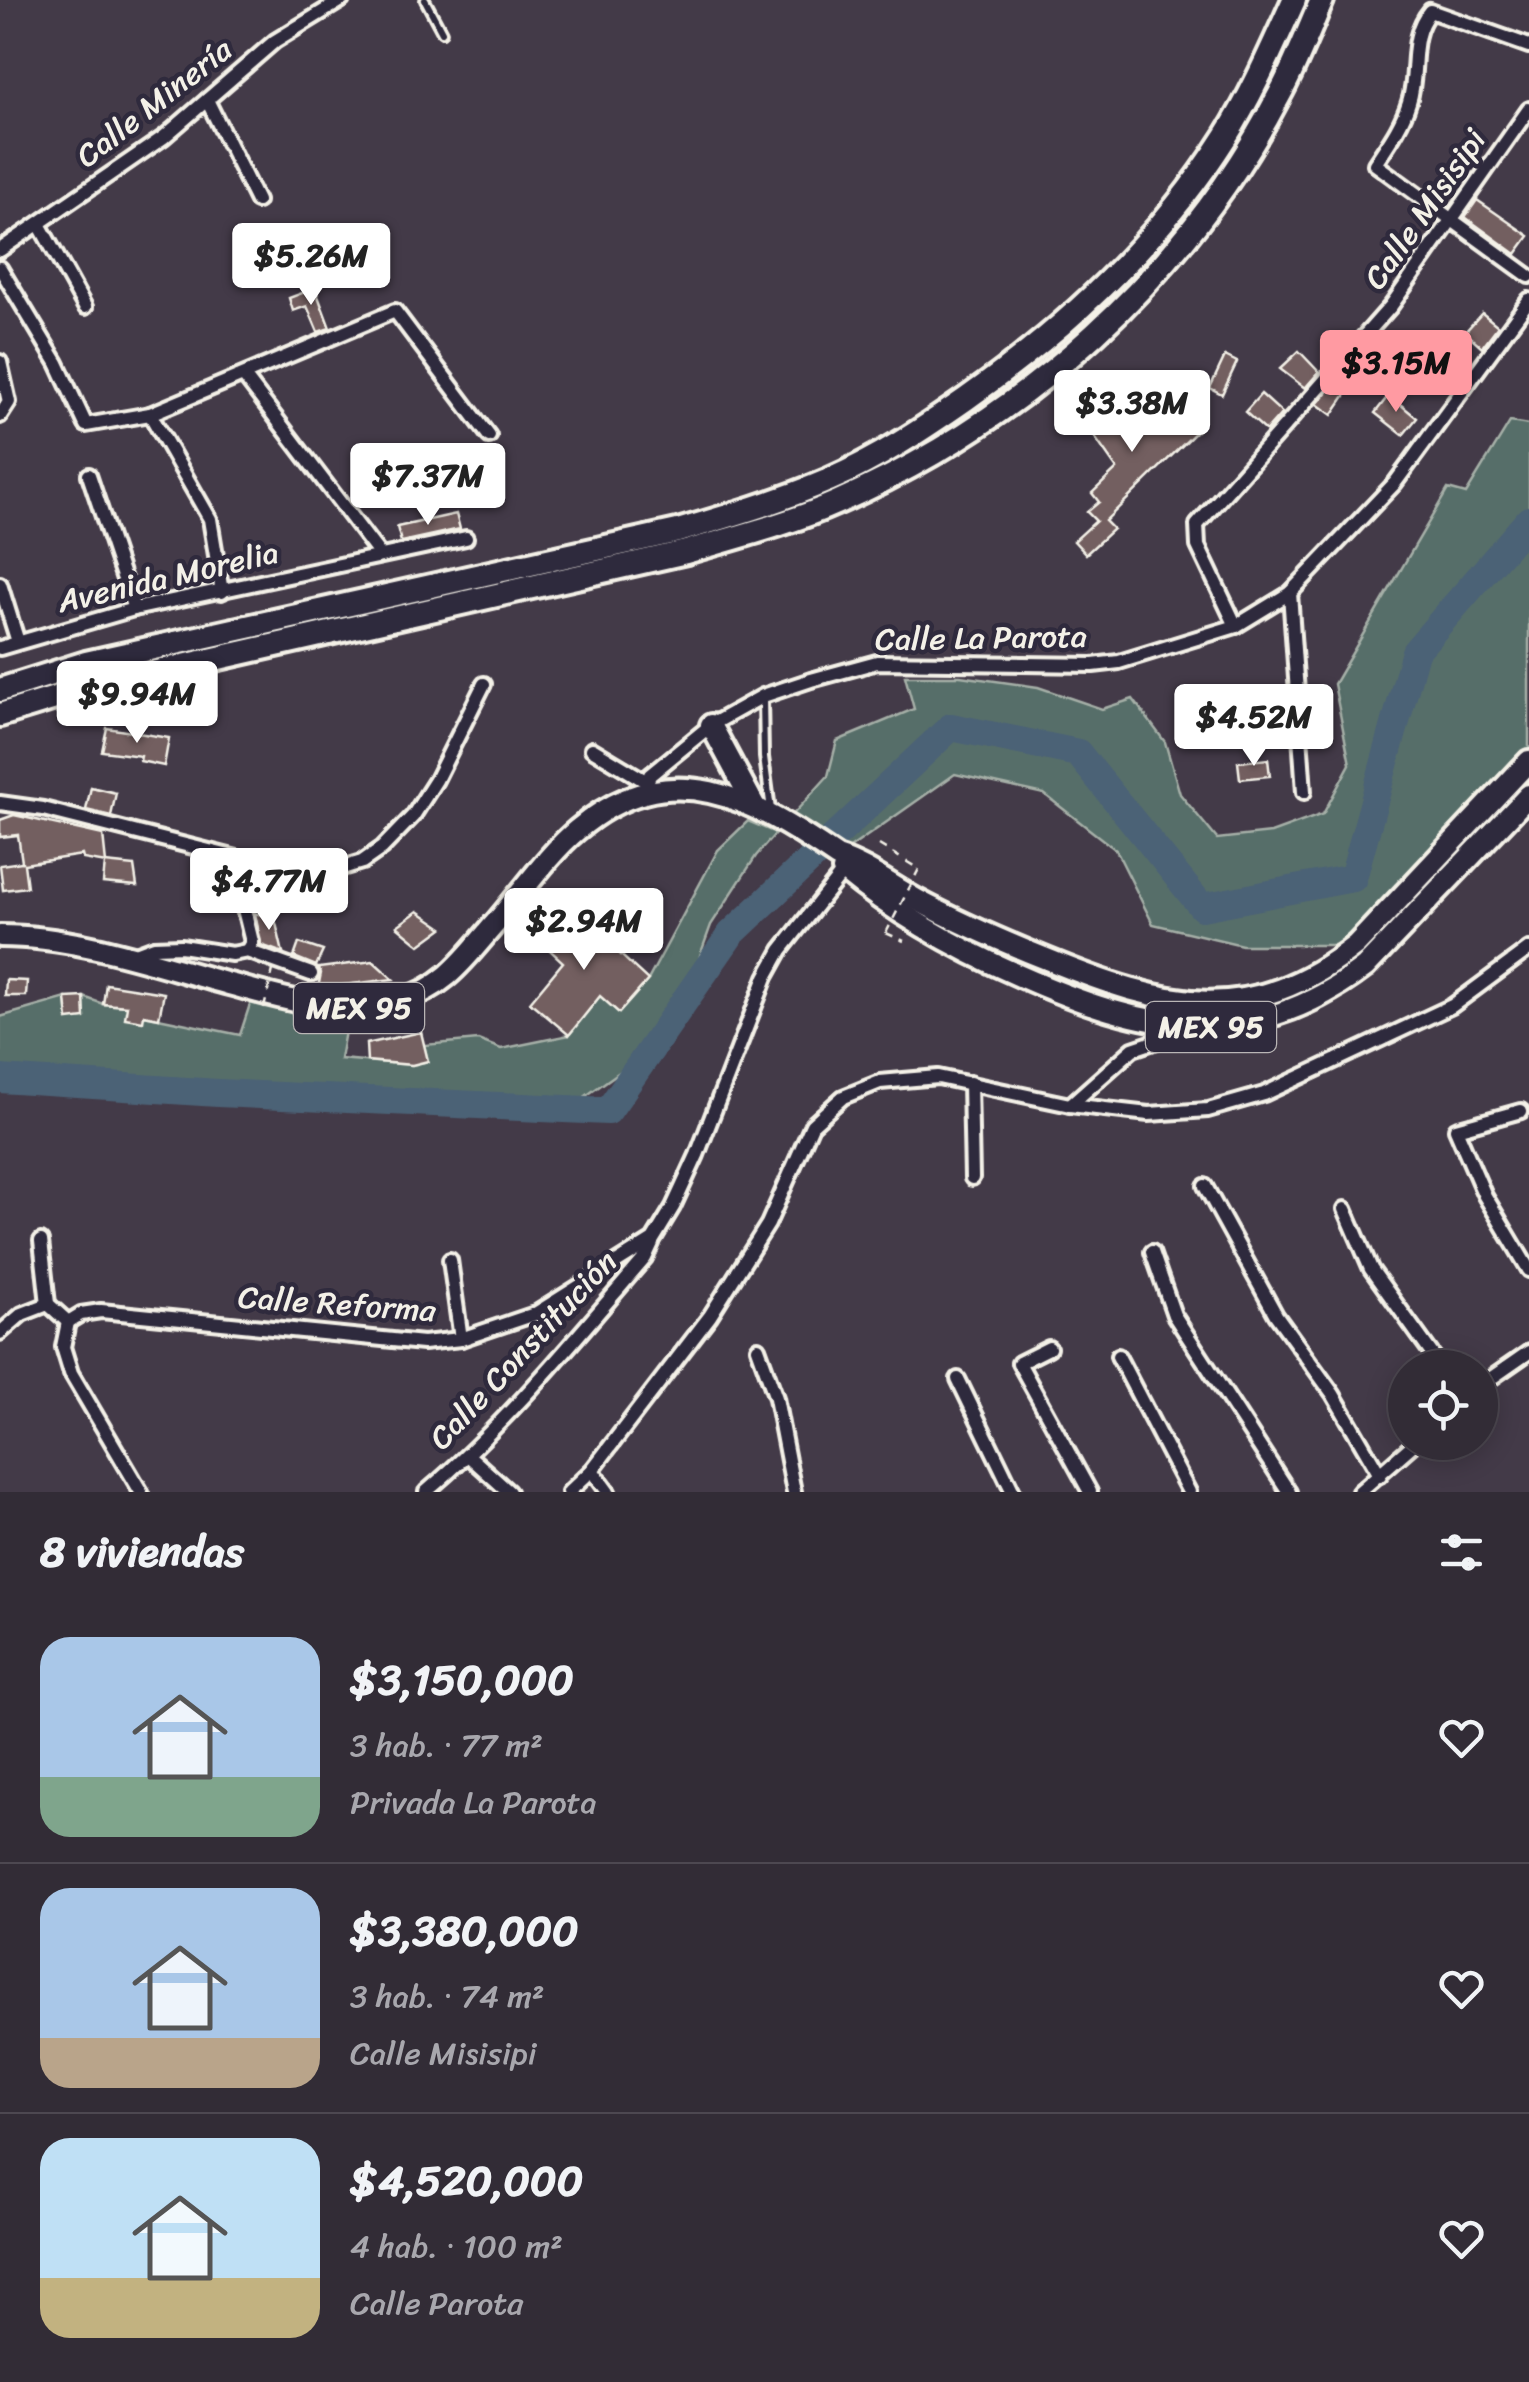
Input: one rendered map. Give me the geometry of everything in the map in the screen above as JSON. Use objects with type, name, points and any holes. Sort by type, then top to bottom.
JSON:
[{"type":"highway","points":[[0,690],[86,663],[678,531],[830,480],[885,452],[1034,350],[1142,248],[1226,136],[1294,0]]},
{"type":"highway","points":[[0,715],[91,687],[686,552],[838,502],[890,475],[959,437],[1052,373],[1106,325],[1158,269],[1248,148],[1282,91],[1322,0]]},
{"type":"main road","points":[[711,726],[770,815]]},
{"type":"main road","name":"MEX 95","points":[[0,936],[39,937],[127,956],[308,1006],[359,1008],[401,1000],[448,978],[576,830],[645,788],[666,788],[709,791],[770,815],[840,860],[994,938],[1128,989],[1197,1002],[1244,999],[1304,980],[1356,945],[1529,761]]},
{"type":"main road","name":"MEX 95","points":[[840,860],[908,919],[984,960],[1062,994],[1158,1024],[1196,1028],[1241,1024],[1285,1013],[1366,967],[1529,794]]},
{"type":"street","name":"Calle Minería","points":[[0,250],[164,137],[275,40],[342,0]]},
{"type":"street","points":[[1529,46],[1430,11],[1421,22],[1410,98],[1398,129],[1375,164],[1529,276]]},
{"type":"street","points":[[207,100],[257,201]]},
{"type":"street","name":"Calle Misisipi","points":[[1236,626],[1198,546],[1198,525],[1391,306],[1529,110]]},
{"type":"street","points":[[39,224],[85,308]]},
{"type":"street","points":[[0,268],[57,363],[86,424],[150,414],[395,310],[489,436]]},
{"type":"street","name":"Calle La Parota","points":[[645,788],[650,775],[711,726],[762,696],[877,662],[1094,665],[1119,662],[1236,626],[1290,593],[1395,483],[1529,300]]},
{"type":"street","points":[[0,362],[9,402],[0,416]]},
{"type":"street","points":[[244,376],[380,555]]},
{"type":"street","points":[[150,414],[210,519],[222,592]]},
{"type":"street","points":[[89,475],[134,609]]},
{"type":"street","name":"Avenida Morelia","points":[[0,648],[134,609],[466,538]]},
{"type":"street","points":[[0,584],[18,642]]},
{"type":"street","points":[[1290,593],[1304,792]]},
{"type":"street","points":[[0,803],[43,810],[312,878],[362,862],[414,816],[484,684]]},
{"type":"street","points":[[592,749],[645,788]]},
{"type":"street","points":[[232,858],[252,942],[248,951]]},
{"type":"street","points":[[653,1240],[697,1155],[766,977],[840,860]]},
{"type":"street","points":[[127,956],[154,947],[181,946],[232,954],[248,951],[311,974]]},
{"type":"street","points":[[569,1492],[592,1470],[710,1316],[768,1224],[812,1125],[843,1096],[880,1082],[938,1077],[1070,1105],[1164,1113],[1208,1110],[1264,1094],[1452,1006],[1529,949]]},
{"type":"street","points":[[1070,1105],[1133,1049],[1196,1028]]},
{"type":"street","points":[[970,1083],[972,1178]]},
{"type":"street","points":[[1521,1112],[1456,1129],[1484,1196],[1529,1270]]},
{"type":"street","points":[[1205,1186],[1276,1315],[1334,1394],[1380,1475]]},
{"type":"street","points":[[1346,1209],[1371,1269],[1429,1350]]},
{"type":"street","name":"Calle Reforma","points":[[68,1322],[81,1314],[101,1312],[423,1343],[462,1339],[535,1314],[653,1240]]},
{"type":"street","name":"Calle Constitución","points":[[426,1492],[468,1456],[526,1396],[645,1258],[653,1240]]},
{"type":"street","points":[[41,1241],[48,1304],[68,1322],[63,1347],[72,1373],[141,1492]]},
{"type":"street","points":[[1152,1252],[1174,1315],[1288,1492]]},
{"type":"street","points":[[450,1260],[462,1339]]},
{"type":"street","points":[[0,1333],[22,1314],[48,1304]]},
{"type":"street","points":[[758,1348],[776,1398],[794,1492]]},
{"type":"street","points":[[1049,1348],[1019,1363],[1090,1492]]},
{"type":"street","points":[[1498,1374],[1529,1352]]},
{"type":"street","points":[[1118,1356],[1189,1492]]},
{"type":"street","points":[[958,1379],[1013,1492]]},
{"type":"street","points":[[468,1456],[509,1492]]},
{"type":"street","points":[[1358,1492],[1396,1460]]},
{"type":"street","points":[[592,1470],[608,1492]]},
{"type":"lane","points":[[425,0],[442,32]]},
{"type":"lane","points":[[762,696],[770,815]]},
{"type":"path","points":[[879,845],[919,869],[886,933],[904,942]]},
{"type":"path","points":[[264,1008],[273,970]]},
{"type":"green space","points":[[1510,422],[1529,425],[1529,761],[1356,945],[1242,945],[1153,924],[1116,850],[1044,794],[955,774],[837,857],[776,833],[828,776],[837,741],[914,709],[905,676],[960,676],[1038,687],[1102,709],[1133,699],[1165,742],[1180,794],[1217,839],[1271,833],[1323,814],[1350,764],[1334,684],[1448,489],[1466,494]]},
{"type":"green space","points":[[748,821],[776,833],[756,856],[711,925],[685,997],[636,1060],[576,1103],[512,1114],[242,1084],[24,1070],[0,1074],[0,1017],[66,998],[68,1019],[84,1018],[84,997],[127,1006],[144,1015],[240,1035],[251,1001],[347,1020],[340,1059],[412,1065],[428,1061],[424,1045],[478,1040],[501,1049],[569,1035],[600,996],[619,1013],[648,980],[718,850]]},
{"type":"building","points":[[1477,200],[1529,236],[1516,254],[1465,217]]},
{"type":"building","points":[[315,288],[330,328],[318,332],[307,306],[293,311],[289,298]]},
{"type":"building","points":[[1482,313],[1498,326],[1482,347],[1465,332]]},
{"type":"building","points":[[1299,351],[1319,372],[1305,388],[1280,369]]},
{"type":"building","points":[[1225,356],[1237,362],[1222,394],[1210,388]]},
{"type":"building","points":[[1335,384],[1347,393],[1332,415],[1317,404]]},
{"type":"building","points":[[1132,387],[1160,425],[1185,405],[1201,427],[1105,521],[1113,529],[1086,554],[1074,541],[1096,521],[1087,512],[1099,502],[1092,493],[1117,469],[1087,426]]},
{"type":"building","points":[[1261,394],[1282,413],[1266,431],[1245,412]]},
{"type":"building","points":[[1389,395],[1417,418],[1403,435],[1375,413]]},
{"type":"building","points":[[456,514],[460,529],[401,542],[397,527]]},
{"type":"building","points":[[1288,709],[1290,733],[1261,738],[1257,714]]},
{"type":"building","points":[[107,728],[169,738],[164,766],[140,761],[141,756],[102,751]]},
{"type":"building","points":[[1268,759],[1270,776],[1240,779],[1238,762]]},
{"type":"building","points":[[91,787],[116,793],[111,816],[86,810]]},
{"type":"building","points":[[14,815],[103,835],[106,863],[83,859],[82,855],[24,864],[27,887],[3,890],[0,865],[22,862],[18,835],[0,837],[0,820]]},
{"type":"building","points":[[105,863],[134,866],[137,886],[103,883]]},
{"type":"building","points":[[575,902],[590,916],[585,922],[648,980],[619,1013],[600,996],[569,1035],[530,1002],[563,962],[540,941]]},
{"type":"building","points":[[418,911],[443,928],[420,945],[397,926]]},
{"type":"building","points":[[255,913],[275,919],[283,953],[261,945]]},
{"type":"building","points":[[299,943],[323,951],[316,966],[294,957]]},
{"type":"building","points":[[373,961],[393,979],[318,988],[319,968]]},
{"type":"building","points":[[6,980],[27,981],[26,996],[5,996]]},
{"type":"building","points":[[106,984],[164,993],[159,1018],[125,1018],[127,1006],[103,1004]]},
{"type":"building","points":[[84,997],[85,1018],[68,1020],[66,998]]},
{"type":"building","points":[[421,1032],[428,1061],[412,1065],[367,1061],[366,1044]]},
{"type":"waterway","points":[[0,1079],[608,1111],[731,934],[951,727],[1078,753],[1202,907],[1353,878],[1415,652],[1529,520]]}]
